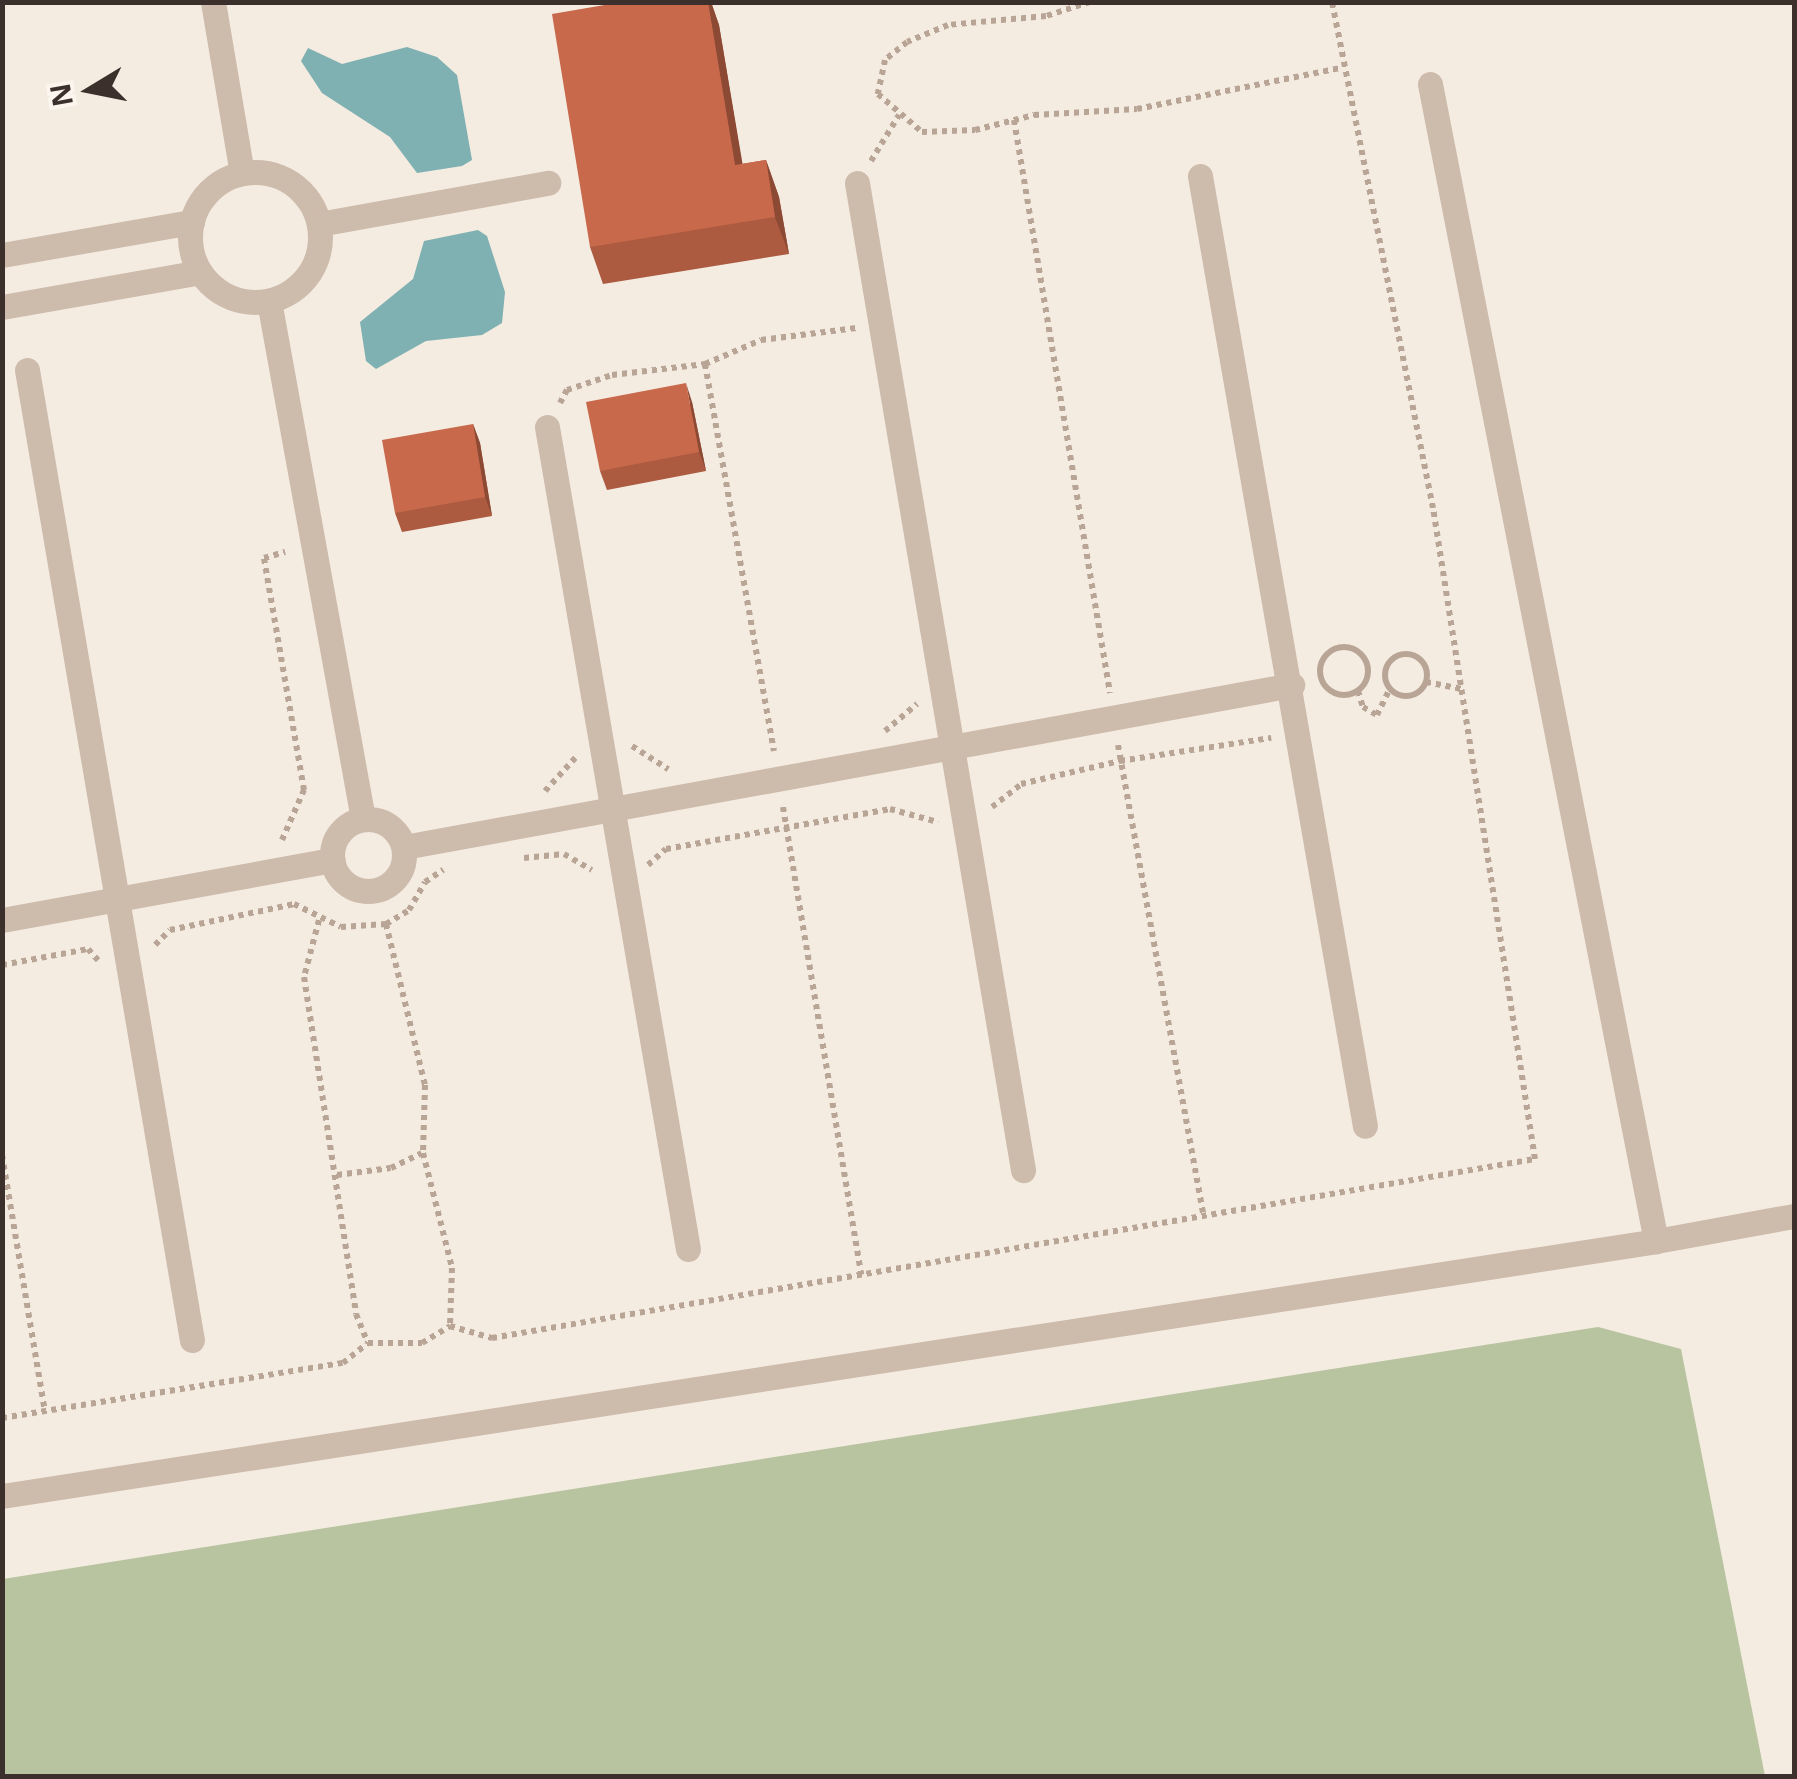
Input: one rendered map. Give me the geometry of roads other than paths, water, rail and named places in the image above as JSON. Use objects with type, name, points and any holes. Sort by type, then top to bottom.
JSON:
[{"type":"street","points":[[213,2],[242,173]]},
{"type":"street","points":[[1430,84],[1656,1240]]},
{"type":"street","points":[[242,173],[282,178],[298,189],[318,224],[317,254],[304,280],[269,300],[230,298],[200,272],[192,222],[210,190],[242,173]]},
{"type":"street","points":[[1200,176],[1292,685],[1365,1126]]},
{"type":"street","points":[[318,224],[548,182]]},
{"type":"street","points":[[857,183],[956,746],[1023,1170]]},
{"type":"street","points":[[2,256],[192,222]]},
{"type":"street","points":[[2,307],[200,272]]},
{"type":"street","points":[[269,300],[363,820]]},
{"type":"street","points":[[27,370],[192,1340]]},
{"type":"street","points":[[547,427],[688,1249]]},
{"type":"street","points":[[404,847],[1292,685]]},
{"type":"street","points":[[363,820],[391,827],[404,847],[395,880],[375,890],[343,881],[333,860],[337,836],[363,820]]},
{"type":"street","points":[[2,920],[333,860]]},
{"type":"street","points":[[2,1496],[1794,1216]]},
{"type":"water","points":[[407,47],[437,57],[457,75],[472,160],[462,166],[417,173],[390,137],[322,93],[301,61],[308,48],[342,64]]},
{"type":"water","points":[[478,230],[487,236],[505,292],[502,323],[482,335],[426,341],[376,369],[366,361],[360,322],[413,279],[424,241]]}]
